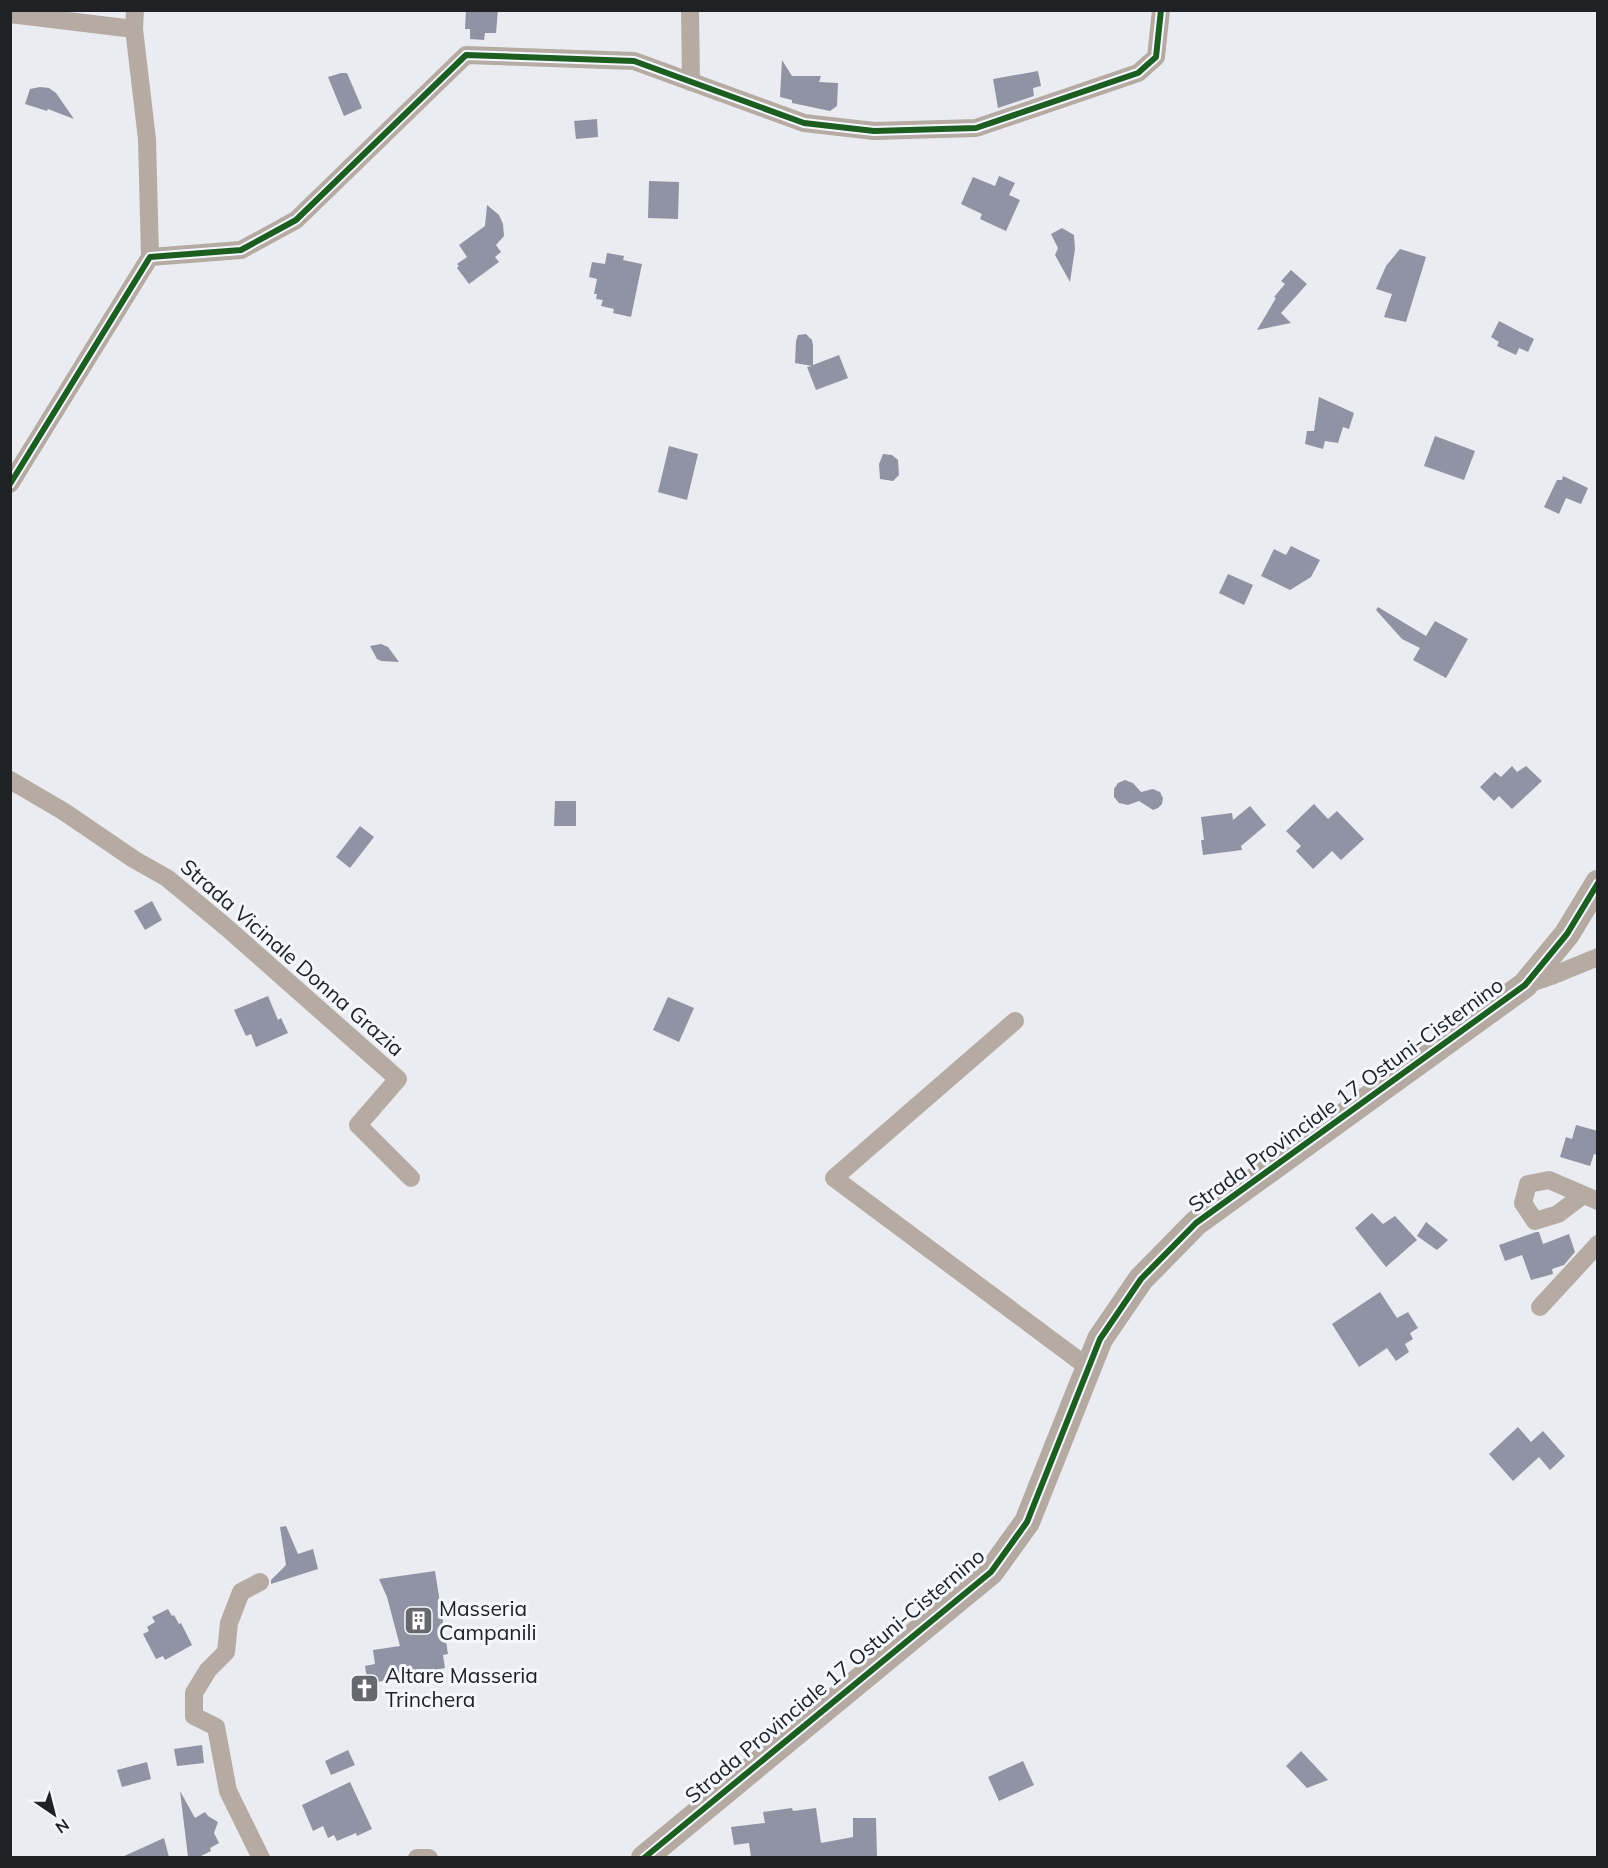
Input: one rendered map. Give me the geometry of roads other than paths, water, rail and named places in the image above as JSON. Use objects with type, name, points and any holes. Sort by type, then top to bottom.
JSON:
[{"type":"main road","name":"Strada Provinciale 17 Ostuni-Cisternino","points":[[644,1857],[991,1572],[1028,1522],[1100,1339],[1141,1280],[1196,1223],[1525,985],[1567,934],[1598,883]]},
{"type":"street","points":[[690,10],[691,81]]},
{"type":"street","points":[[150,256],[241,250],[296,220],[466,55],[634,61],[804,123],[874,131],[976,128],[1138,73],[1156,57],[1161,10]]},
{"type":"street","points":[[10,14],[135,20],[147,139],[150,256],[10,484]]},
{"type":"street","name":"Strada Vicinale Donna Grazia","points":[[10,780],[167,878],[398,1079],[358,1125],[411,1178]]},
{"type":"street","points":[[1525,985],[1598,957]]},
{"type":"street","points":[[1015,1021],[834,1178],[1089,1368]]},
{"type":"street","points":[[1540,1307],[1598,1244]]},
{"type":"street","points":[[260,1582],[241,1592],[229,1623],[226,1652],[208,1670],[194,1693],[194,1716],[216,1727],[228,1791],[261,1857]]},
{"type":"street","points":[[417,1857],[429,1857]]},
{"type":"place","name":"Masseria Campanili","points":[[418,1621]]},
{"type":"place","name":"Altare Masseria Trinchera","points":[[364,1688]]}]
